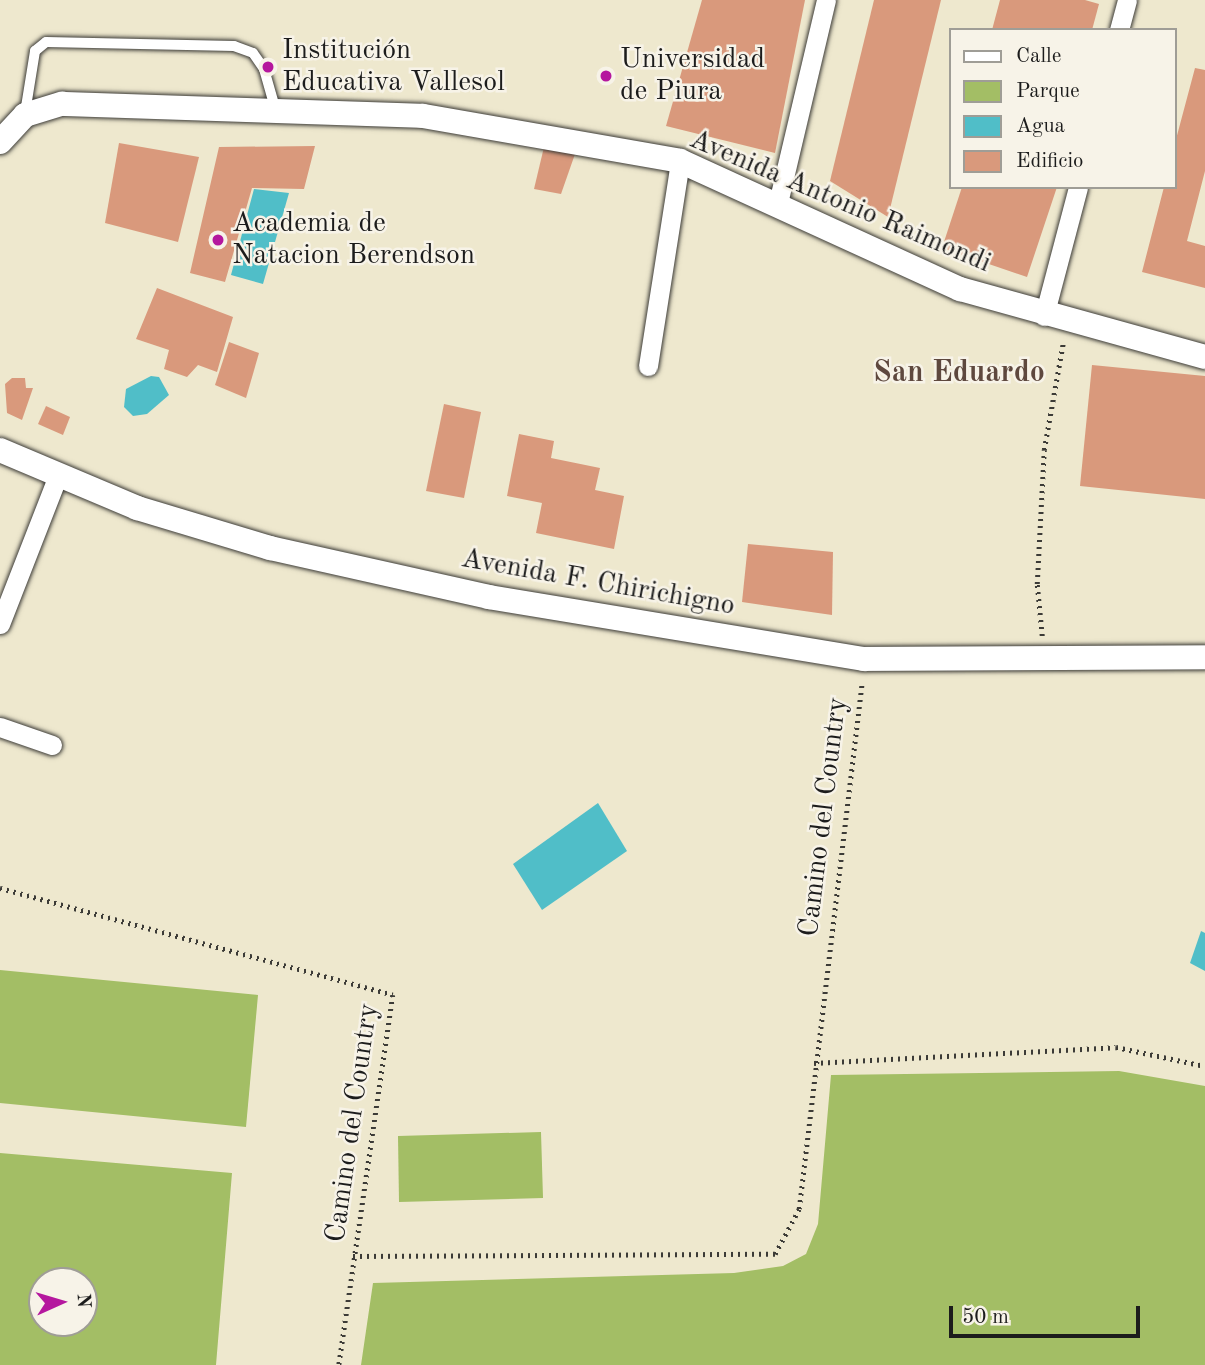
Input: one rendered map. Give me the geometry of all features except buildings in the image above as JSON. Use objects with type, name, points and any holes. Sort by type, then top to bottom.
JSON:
[{"type":"street","points":[[778,203],[826,0]]},
{"type":"street","points":[[1120,28],[1127,0]]},
{"type":"street","name":"Avenida Antonio Raimondi","points":[[25,115],[62,104],[423,116],[680,162],[778,203],[960,289],[1055,319],[1205,357]]},
{"type":"street","points":[[0,142],[25,115]]},
{"type":"street","points":[[648,366],[680,162]]},
{"type":"street","points":[[1055,319],[1077,189]]},
{"type":"street","name":"Avenida F. Chirichigno","points":[[0,450],[137,508],[283,551],[489,597],[864,659],[1044,661],[1205,657]]},
{"type":"street","points":[[0,624],[58,475]]},
{"type":"street","points":[[0,727],[52,745]]},
{"type":"lane","points":[[25,115],[35,51],[46,42],[234,46],[253,53],[264,69],[276,111]]},
{"type":"path","points":[[1044,661],[1037,584],[1055,319]]},
{"type":"path","name":"Camino del Country","points":[[0,888],[393,995],[353,1256],[775,1254],[799,1209],[814,1063],[864,659]]},
{"type":"path","points":[[814,1063],[1116,1047],[1205,1066]]},
{"type":"path","points":[[339,1365],[353,1256]]},
{"type":"green space","points":[[0,970],[258,995],[246,1127],[0,1103]]},
{"type":"green space","points":[[1119,1071],[1205,1086],[1205,1365],[361,1365],[373,1283],[734,1273],[783,1266],[806,1254],[818,1224],[831,1075]]},
{"type":"green space","points":[[541,1132],[543,1198],[399,1202],[398,1136]]},
{"type":"green space","points":[[0,1153],[232,1173],[216,1365],[0,1365]]},
{"type":"water","points":[[254,189],[289,193],[263,284],[231,275]]},
{"type":"water","points":[[151,376],[159,377],[169,395],[147,414],[133,416],[124,407],[126,389]]},
{"type":"water","points":[[598,803],[627,851],[542,910],[513,864]]},
{"type":"water","points":[[1201,931],[1205,933],[1205,971],[1190,963]]},
{"type":"place","name":"Institución Educativa Vallesol","points":[[268,67]]},
{"type":"place","name":"Universidad de Piura","points":[[606,76]]},
{"type":"place","name":"Academia de Natacion Berendson","points":[[218,240]]},
{"type":"district","name":"San Eduardo","points":[[959,373]]}]
